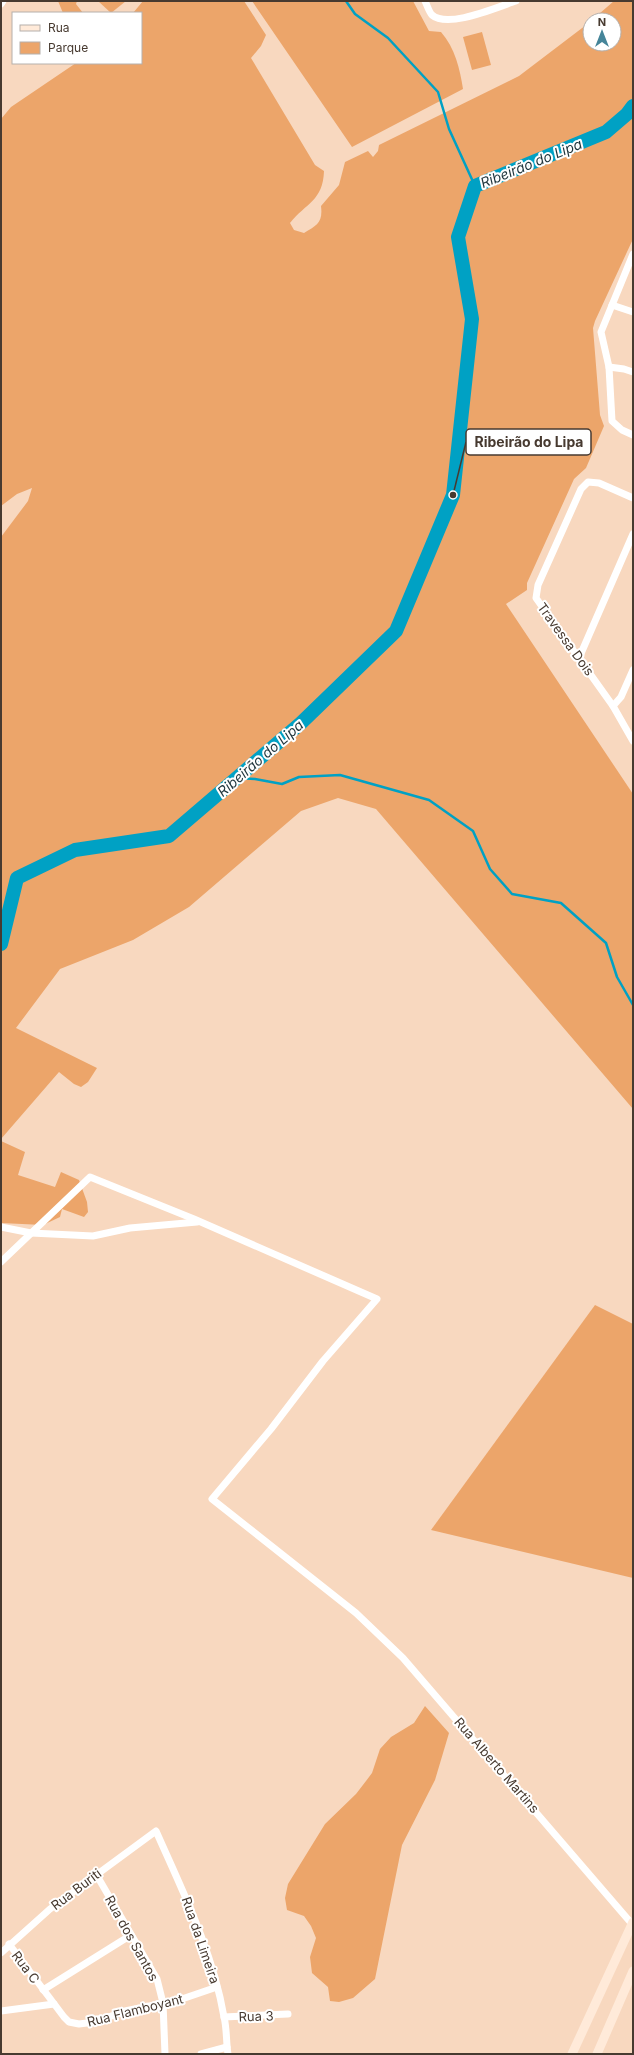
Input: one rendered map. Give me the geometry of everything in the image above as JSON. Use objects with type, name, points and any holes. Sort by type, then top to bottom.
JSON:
[{"type":"main road","points":[[572,2054],[633,1923]]},
{"type":"main road","points":[[599,2053],[633,1971]]},
{"type":"street","points":[[425,1],[432,14],[439,19],[456,20],[516,1]]},
{"type":"street","points":[[633,254],[601,332],[609,367],[612,421],[622,430],[633,434]]},
{"type":"street","points":[[612,305],[633,312]]},
{"type":"street","points":[[609,367],[624,368],[633,372]]},
{"type":"street","name":"Travessa Dois","points":[[633,498],[599,483],[588,482],[581,488],[538,585],[536,598],[613,706],[633,741]]},
{"type":"street","points":[[579,658],[633,534]]},
{"type":"street","points":[[613,706],[630,683],[633,670]]},
{"type":"street","points":[[1,1262],[90,1177],[203,1222]]},
{"type":"street","points":[[1,1227],[32,1233],[93,1236],[156,1225],[203,1222]]},
{"type":"street","name":"Rua Alberto Martins","points":[[203,1222],[377,1299],[323,1360],[271,1429],[212,1499],[356,1612],[403,1658],[633,1923]]},
{"type":"street","name":"Rua Buriti","points":[[1,1953],[9,1944],[50,1909],[156,1831]]},
{"type":"street","name":"Rua da Limeira","points":[[156,1831],[192,1911],[217,1987],[224,2017],[228,2050]]},
{"type":"street","name":"Rua dos Santos","points":[[96,1874],[157,1980],[163,2004],[165,2054]]},
{"type":"street","points":[[43,1990],[131,1935]]},
{"type":"street","name":"Rua C","points":[[9,1944],[43,1990]]},
{"type":"street","name":"Rua Flamboyant","points":[[43,1990],[69,2022],[78,2024],[95,2022],[125,2011],[163,2004],[217,1987]]},
{"type":"street","points":[[1,2012],[54,2004]]},
{"type":"street","name":"Rua 3","points":[[224,2017],[288,2014]]},
{"type":"street","points":[[201,2054],[228,2050]]},
{"type":"green space","points":[[58,1],[77,1],[76,4],[82,12],[63,12]]},
{"type":"green space","points":[[98,1],[126,1],[112,12],[110,12]]},
{"type":"green space","points":[[143,1],[244,1],[266,35],[261,46],[251,58],[315,165],[324,171],[321,189],[313,201],[290,223],[294,230],[304,233],[316,225],[320,220],[321,206],[339,185],[345,162],[368,151],[373,157],[378,151],[379,145],[519,76],[582,28],[582,52],[622,52],[622,12],[601,12],[614,1],[633,1],[633,239],[593,328],[600,415],[604,426],[586,468],[574,479],[527,583],[527,590],[506,604],[633,794],[633,1109],[376,809],[338,798],[301,811],[189,907],[133,940],[60,969],[16,1028],[97,1068],[88,1082],[81,1087],[74,1084],[59,1072],[1,1139],[1,537],[28,501],[32,488],[17,494],[1,506],[1,119],[11,107],[75,64],[142,64],[142,12],[134,12]]},
{"type":"green space","points":[[252,1],[413,1],[429,31],[441,32],[450,45],[458,66],[463,89],[352,147]]},
{"type":"green space","points":[[482,32],[491,65],[472,70],[463,37]]},
{"type":"green space","points":[[1,1141],[25,1152],[18,1175],[55,1187],[61,1172],[79,1180],[87,1202],[88,1212],[84,1217],[62,1209],[60,1217],[43,1225],[1,1223]]},
{"type":"green space","points":[[595,1305],[633,1324],[633,1578],[431,1530]]},
{"type":"green space","points":[[425,1706],[449,1733],[435,1780],[402,1845],[375,1979],[353,1998],[339,2002],[330,2001],[328,1987],[312,1973],[310,1957],[316,1938],[311,1926],[304,1916],[287,1910],[285,1898],[288,1884],[325,1824],[356,1794],[372,1773],[380,1749],[391,1737],[414,1723]]},
{"type":"waterway","points":[[346,1],[355,14],[388,38],[438,92],[449,129],[475,186]]},
{"type":"waterway","name":"Ribeirão do Lipa","points":[[1,944],[17,878],[75,850],[169,836],[301,723],[396,631],[453,495],[472,319],[458,237],[475,186],[606,132],[627,114],[633,106]]},
{"type":"waterway","points":[[236,778],[255,779],[282,784],[299,777],[340,775],[429,800],[473,831],[490,869],[512,894],[561,903],[606,943],[617,977],[633,1005]]},
{"type":"place","name":"Ribeirão do Lipa","points":[[453,495]]}]
